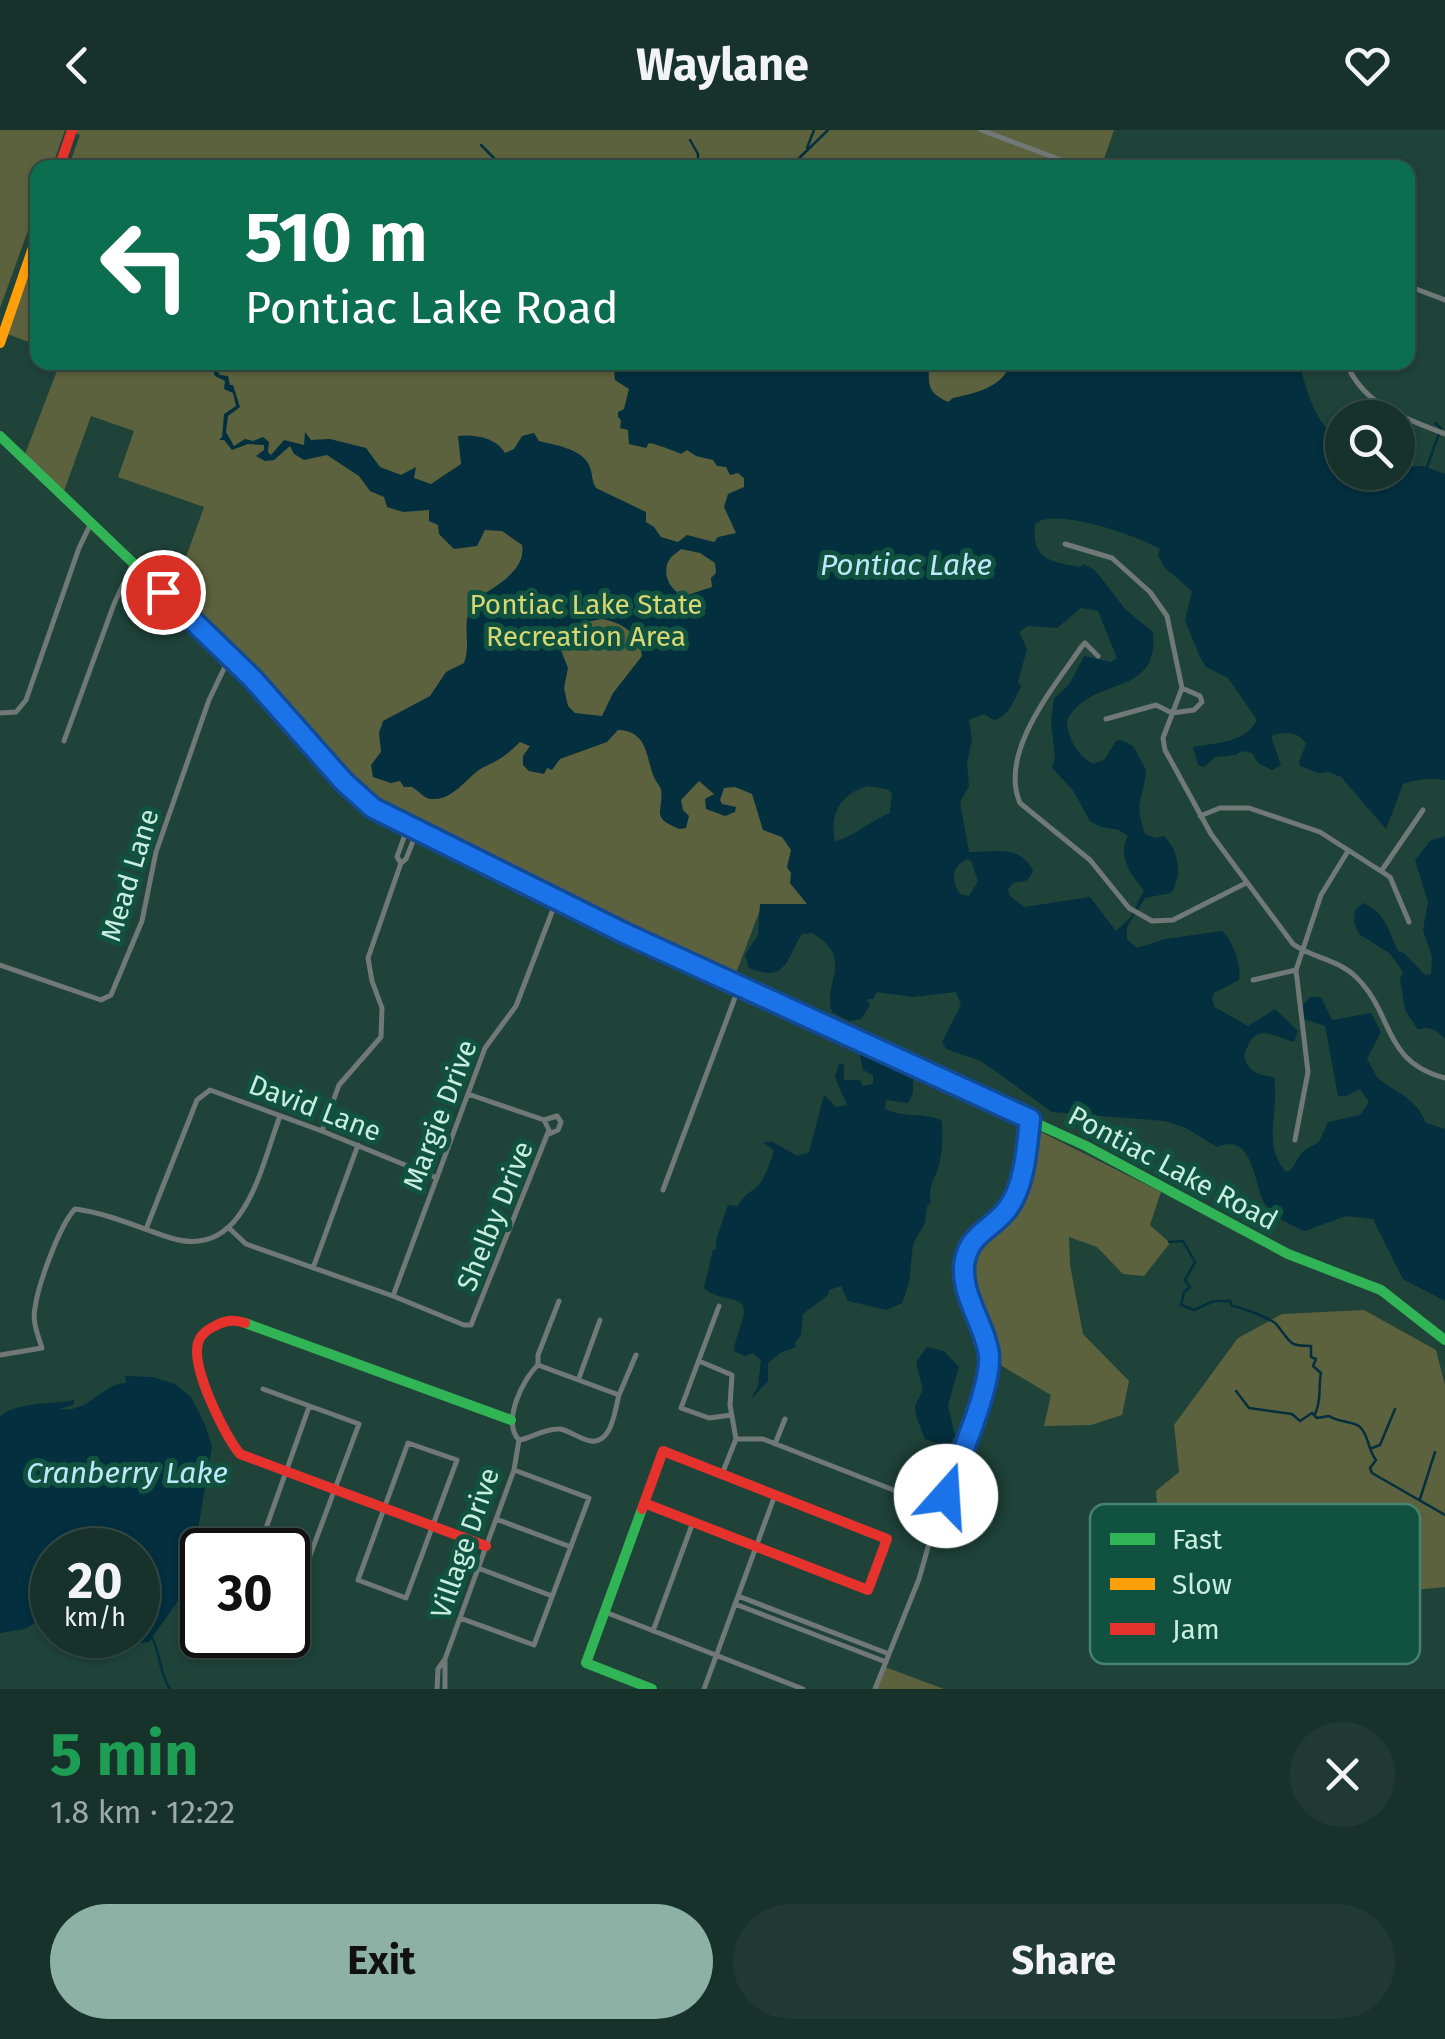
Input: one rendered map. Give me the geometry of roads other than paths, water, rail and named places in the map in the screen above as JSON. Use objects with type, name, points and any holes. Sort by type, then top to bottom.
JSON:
[{"type":"street","points":[[62,160],[72,130]]},
{"type":"street","points":[[981,130],[1061,160]]},
{"type":"street","points":[[0,343],[30,256]]},
{"type":"street","points":[[1415,289],[1445,300]]},
{"type":"street","points":[[1349,370],[1354,382],[1377,404],[1445,434]]},
{"type":"street","name":"Pontiac Lake Road","points":[[0,436],[230,656],[373,808],[740,987],[1030,1119],[1178,1193],[1288,1254],[1381,1290],[1445,1340]]},
{"type":"street","points":[[0,714],[16,712],[26,700],[78,548],[91,523]]},
{"type":"street","points":[[1066,544],[1112,558],[1160,602],[1167,616],[1182,688],[1163,738],[1165,750],[1200,816],[1246,883],[1283,932],[1304,952],[1330,960],[1352,974],[1376,1003],[1401,1055],[1420,1070],[1445,1078]]},
{"type":"street","points":[[64,742],[132,563]]},
{"type":"street","points":[[1098,656],[1085,643],[1082,646],[1028,733],[1018,753],[1014,780],[1020,802],[1090,860],[1135,912],[1152,921],[1173,920],[1246,883]]},
{"type":"street","name":"Mead Lane","points":[[0,965],[101,1000],[111,995],[142,921],[154,859],[209,700],[230,656]]},
{"type":"street","points":[[1106,720],[1150,705],[1163,706],[1172,713],[1194,710],[1202,702],[1200,696],[1182,688]]},
{"type":"street","points":[[1200,816],[1210,810],[1232,807],[1265,812],[1320,832],[1382,870],[1396,888],[1409,922]]},
{"type":"street","points":[[1382,870],[1423,810]]},
{"type":"street","points":[[322,1130],[339,1086],[380,1036],[382,1008],[372,980],[370,946],[400,864],[397,856],[412,828]]},
{"type":"street","points":[[1295,1140],[1308,1072],[1296,970],[1321,894],[1348,851]]},
{"type":"street","name":"Margie Drive","points":[[394,1296],[485,1048],[521,995],[557,899]]},
{"type":"street","points":[[1253,980],[1296,970]]},
{"type":"street","points":[[663,1190],[740,987]]},
{"type":"street","name":"David Lane","points":[[146,1229],[190,1116],[205,1092],[218,1091],[437,1178]]},
{"type":"street","name":"Shelby Drive","points":[[230,1229],[246,1244],[464,1325],[474,1322],[549,1134],[544,1120],[468,1094]]},
{"type":"street","points":[[0,1356],[42,1348],[35,1326],[35,1306],[60,1236],[74,1210],[181,1240],[200,1241],[230,1229],[246,1206],[280,1116]]},
{"type":"street","points":[[544,1120],[552,1116],[560,1120],[558,1130],[549,1134]]},
{"type":"street","points":[[875,1689],[919,1579],[990,1371],[987,1339],[964,1276],[965,1256],[979,1233],[999,1218],[1014,1199],[1030,1119]]},
{"type":"street","points":[[314,1268],[358,1145]]},
{"type":"street","points":[[559,1301],[538,1355],[538,1365],[527,1375],[511,1420],[513,1434],[519,1440],[547,1430],[562,1430],[592,1442],[600,1440],[607,1434],[636,1355]]},
{"type":"street","points":[[719,1306],[681,1408],[709,1418],[732,1416]]},
{"type":"street","points":[[486,1546],[250,1460],[229,1444],[198,1354],[202,1336],[218,1324],[237,1320],[511,1420]]},
{"type":"street","points":[[579,1378],[600,1320]]},
{"type":"street","points":[[699,1361],[732,1375],[736,1439],[722,1474]]},
{"type":"street","points":[[538,1365],[619,1395]]},
{"type":"street","points":[[264,1389],[359,1424],[310,1556]]},
{"type":"street","points":[[266,1528],[309,1406]]},
{"type":"street","points":[[775,1444],[785,1419]]},
{"type":"street","points":[[736,1439],[753,1437],[775,1444],[914,1498],[932,1493],[946,1496]]},
{"type":"street","name":"Village Drive","points":[[438,1689],[438,1669],[514,1470],[519,1440]]},
{"type":"street","points":[[408,1443],[458,1460],[433,1527],[406,1598],[358,1580],[408,1443]]},
{"type":"street","points":[[644,1503],[868,1590],[887,1539],[663,1451],[604,1611],[586,1663],[652,1689]]},
{"type":"street","points":[[460,1618],[534,1645],[588,1498],[514,1470]]},
{"type":"street","points":[[704,1689],[774,1495]]},
{"type":"street","points":[[496,1519],[570,1546]]},
{"type":"street","points":[[654,1630],[693,1522]]},
{"type":"street","points":[[478,1568],[552,1596]]},
{"type":"street","points":[[738,1596],[889,1654]]},
{"type":"street","points":[[735,1604],[886,1662]]},
{"type":"street","points":[[604,1611],[803,1689]]},
{"type":"street","points":[[787,1624],[790,1616]]},
{"type":"street","points":[[831,1642],[834,1634]]},
{"type":"street","name":"Village Drive","points":[[445,1659],[445,1689]]},
{"type":"water","name":"Pontiac Lake","points":[[213,370],[228,376],[240,407],[228,416],[226,432],[234,446],[245,439],[263,437],[269,442],[271,455],[284,440],[304,445],[305,432],[311,440],[330,439],[366,448],[380,467],[401,475],[416,467],[414,478],[431,484],[461,464],[458,436],[484,438],[505,453],[514,449],[522,436],[534,433],[539,441],[580,455],[589,465],[596,488],[646,512],[646,522],[661,537],[678,542],[687,535],[714,542],[718,537],[736,533],[724,507],[728,494],[744,487],[744,478],[738,473],[730,475],[726,467],[687,450],[681,454],[651,443],[646,448],[629,444],[628,430],[620,428],[618,412],[624,409],[629,389],[615,380],[614,370],[929,370],[930,387],[948,402],[995,383],[1007,370],[1301,370],[1325,427],[1325,490],[1415,490],[1415,466],[1445,474],[1445,780],[1403,784],[1386,829],[1341,777],[1300,766],[1306,744],[1295,734],[1271,736],[1281,765],[1272,770],[1258,763],[1252,753],[1242,751],[1215,757],[1204,767],[1198,765],[1193,747],[1238,738],[1257,720],[1228,678],[1206,667],[1201,659],[1185,621],[1192,591],[1164,567],[1158,555],[1160,549],[1117,531],[1078,521],[1045,519],[1035,524],[1035,536],[1040,552],[1052,561],[1080,567],[1083,564],[1095,570],[1125,609],[1153,632],[1152,653],[1146,668],[1135,678],[1077,706],[1067,721],[1075,746],[1093,764],[1104,760],[1116,741],[1133,746],[1146,770],[1140,807],[1145,834],[1164,836],[1176,856],[1177,879],[1171,893],[1145,898],[1127,927],[1127,939],[1137,948],[1165,939],[1222,931],[1235,953],[1239,980],[1214,993],[1215,1007],[1248,1026],[1275,1009],[1298,1031],[1294,1042],[1258,1034],[1244,1056],[1255,1072],[1274,1077],[1274,1150],[1286,1172],[1302,1152],[1319,1142],[1328,1122],[1360,1115],[1369,1102],[1360,1089],[1338,1096],[1325,1026],[1304,1019],[1302,1007],[1310,997],[1321,997],[1332,1020],[1371,1013],[1381,1032],[1367,1059],[1376,1075],[1412,1102],[1426,1123],[1445,1129],[1445,1301],[1403,1279],[1373,1219],[1346,1216],[1305,1231],[1277,1217],[1265,1204],[1250,1162],[1238,1146],[1217,1147],[1184,1127],[1165,1121],[1052,1112],[981,1061],[946,1049],[942,1042],[961,1005],[956,992],[913,997],[877,992],[873,999],[867,999],[870,1005],[861,1019],[849,1021],[832,1012],[835,961],[825,942],[812,933],[802,934],[778,971],[749,968],[745,955],[758,935],[760,904],[807,904],[790,883],[787,867],[791,850],[782,837],[763,830],[752,794],[735,787],[724,788],[720,800],[736,807],[735,812],[725,816],[706,809],[705,799],[714,794],[699,781],[681,800],[689,816],[686,828],[664,821],[660,813],[660,788],[644,745],[628,731],[618,730],[607,742],[560,759],[544,774],[529,771],[523,765],[523,756],[530,746],[520,742],[478,770],[454,792],[440,798],[426,798],[400,781],[391,783],[373,777],[371,765],[381,752],[379,733],[383,721],[430,696],[446,672],[464,663],[467,618],[473,600],[514,571],[522,545],[502,531],[485,530],[477,546],[454,549],[439,534],[438,525],[429,521],[429,510],[403,512],[387,507],[384,497],[370,491],[359,476],[327,455],[304,460],[290,446],[274,460],[265,461],[256,456],[264,445],[248,444],[232,450],[224,440],[219,440],[224,414],[236,406],[233,393],[224,389],[225,381]],"holes":[[[681,549],[700,553],[715,563],[712,587],[679,594],[667,577],[670,558]],[[1081,608],[1098,611],[1117,658],[1111,662],[1084,656],[1070,683],[1054,699],[1052,768],[1072,789],[1090,821],[1128,836],[1125,858],[1144,890],[1131,917],[1116,931],[1090,897],[1024,907],[1010,896],[1008,889],[1013,883],[1026,881],[1033,871],[1021,856],[1013,853],[969,852],[960,802],[969,786],[969,720],[984,714],[994,720],[1004,715],[1021,686],[1018,682],[1027,649],[1019,632],[1028,626],[1057,628]],[[610,621],[629,630],[642,656],[613,693],[602,716],[575,713],[568,706],[564,688],[568,668],[558,643],[570,625]],[[868,786],[892,793],[890,813],[835,841],[834,822],[839,806],[851,794]],[[967,859],[978,881],[969,896],[960,894],[954,874]]]},
{"type":"water","points":[[1445,836],[1445,1039],[1433,1029],[1418,1030],[1405,1010],[1400,978],[1403,973],[1389,953],[1359,934],[1354,922],[1355,910],[1363,903],[1371,907],[1385,923],[1398,951],[1425,975],[1431,974],[1432,957],[1423,930],[1428,902],[1415,860],[1430,841]]},
{"type":"water","points":[[859,1051],[879,1056],[913,1075],[913,1093],[908,1103],[886,1100],[885,1109],[941,1120],[941,1158],[925,1223],[913,1244],[909,1283],[902,1303],[886,1310],[848,1301],[841,1286],[829,1290],[803,1314],[796,1347],[768,1363],[768,1381],[751,1399],[758,1386],[761,1360],[753,1353],[745,1356],[734,1351],[743,1318],[742,1305],[704,1288],[716,1240],[728,1205],[738,1206],[765,1175],[774,1151],[763,1142],[773,1142],[797,1156],[809,1152],[824,1095],[836,1107],[847,1105],[835,1077],[839,1063],[844,1065],[844,1080],[860,1080],[863,1086],[873,1084],[873,1075],[863,1070]]},
{"type":"water","points":[[927,1347],[944,1351],[959,1367],[948,1405],[955,1436],[948,1447],[925,1439],[916,1416],[915,1406],[923,1390],[916,1362]]},
{"type":"water","name":"Cranberry Lake","points":[[125,1376],[153,1377],[175,1384],[191,1397],[212,1446],[198,1528],[180,1528],[180,1598],[160,1626],[160,1528],[30,1528],[30,1626],[0,1633],[0,1416],[36,1404],[74,1400],[73,1405],[59,1409],[79,1407],[117,1384],[126,1383]]},
{"type":"waterway","points":[[807,148],[814,130]]},
{"type":"waterway","points":[[797,160],[828,130]]},
{"type":"waterway","points":[[690,140],[698,160]]},
{"type":"waterway","points":[[481,145],[495,160]]},
{"type":"waterway","points":[[1427,467],[1441,428],[1435,423]]},
{"type":"waterway","points":[[1169,1242],[1183,1241],[1195,1262],[1185,1280],[1190,1287],[1184,1292],[1181,1305],[1194,1310],[1214,1301],[1230,1301],[1232,1306],[1274,1322],[1291,1343],[1311,1346],[1311,1357],[1316,1359],[1313,1366],[1321,1373],[1315,1414]]},
{"type":"waterway","points":[[1236,1391],[1249,1408],[1292,1414],[1300,1421],[1312,1413],[1317,1418],[1329,1416],[1359,1426],[1376,1460],[1370,1468],[1372,1473],[1445,1515]]},
{"type":"waterway","points":[[1372,1448],[1380,1445],[1395,1409]]},
{"type":"waterway","points":[[1420,1499],[1435,1452]]},
{"type":"waterway","points":[[159,1658],[170,1689]]},
{"type":"park label","name":"Pontiac Lake State Recreation Area","points":[[586,620]]}]
